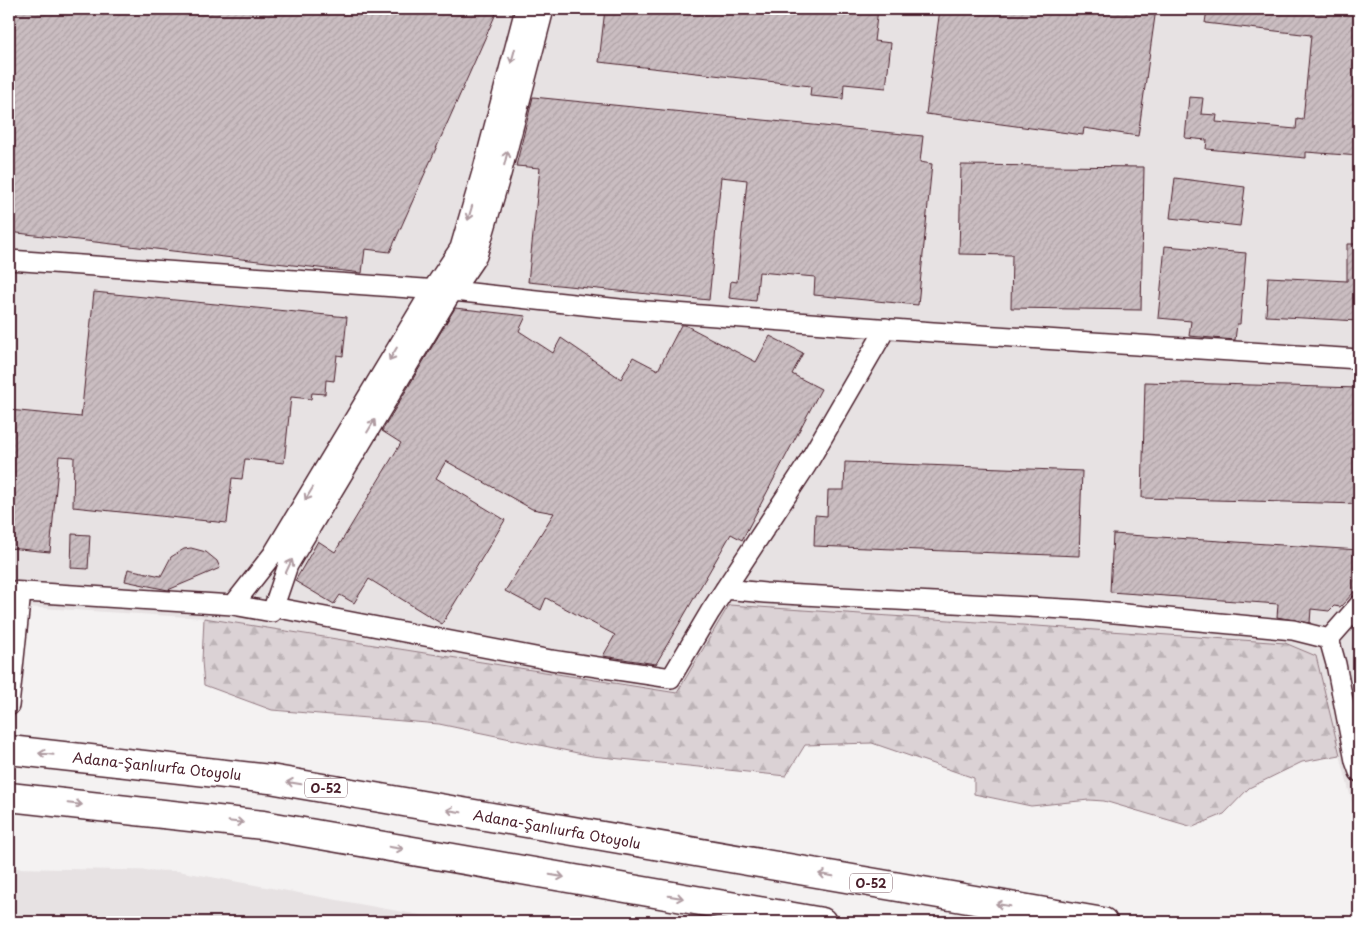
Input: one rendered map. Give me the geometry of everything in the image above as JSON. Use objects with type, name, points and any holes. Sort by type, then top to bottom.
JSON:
[{"type":"highway","name":"Adana-Şanlıurfa Otoyolu","points":[[9,750],[270,779],[1103,922]]},
{"type":"highway","points":[[9,797],[263,825],[822,922]]},
{"type":"street","points":[[233,605],[273,554],[432,290],[460,248],[525,9]]},
{"type":"street","points":[[273,610],[288,565],[453,291],[477,256],[501,174],[544,9]]},
{"type":"street","points":[[9,260],[453,291],[620,309],[1359,359]]},
{"type":"street","points":[[9,706],[15,592],[233,605],[273,610],[551,660],[671,678],[710,612],[806,466],[886,328]]},
{"type":"street","points":[[725,589],[765,593],[1083,610],[1293,630],[1329,639]]},
{"type":"street","points":[[1329,639],[1359,605]]},
{"type":"street","points":[[1329,639],[1359,772]]},
{"type":"shaded area","points":[[9,9],[1359,9],[1359,824],[1357,823],[1316,657],[729,605],[677,693],[204,618],[9,606]]},
{"type":"shaded area","points":[[9,868],[178,871],[458,922],[9,922]]},
{"type":"green space","points":[[729,605],[1285,643],[1316,656],[1340,755],[1302,762],[1249,788],[1224,814],[1193,827],[1104,801],[1089,800],[1031,806],[974,794],[974,778],[872,743],[805,745],[786,776],[592,756],[439,724],[272,710],[204,685],[202,661],[204,618],[677,693]]},
{"type":"building","points":[[9,9],[498,9],[390,252],[365,249],[362,273],[9,232]]},
{"type":"building","points":[[605,9],[878,9],[874,41],[891,43],[886,88],[844,84],[843,99],[810,96],[811,86],[599,62]]},
{"type":"building","points":[[940,9],[1156,9],[1138,136],[1084,128],[1083,135],[926,114]]},
{"type":"building","points":[[1207,9],[1345,9],[1359,11],[1359,156],[1306,152],[1306,158],[1206,149],[1207,140],[1185,138],[1189,97],[1203,98],[1201,114],[1217,115],[1216,122],[1296,129],[1297,119],[1303,120],[1311,35],[1205,23]]},
{"type":"building","points":[[533,97],[923,136],[920,162],[932,164],[918,305],[814,295],[815,277],[759,272],[756,301],[729,298],[731,281],[737,282],[747,180],[721,177],[709,300],[528,282],[540,168],[516,166]]},
{"type":"building","points":[[961,165],[1144,167],[1141,310],[1011,308],[1012,255],[959,254]]},
{"type":"building","points":[[1175,178],[1245,187],[1240,226],[1170,218]]},
{"type":"building","points":[[1347,244],[1359,244],[1359,321],[1266,316],[1268,277],[1347,281]]},
{"type":"building","points":[[1165,246],[1246,253],[1240,324],[1237,324],[1235,340],[1189,336],[1191,321],[1158,318]]},
{"type":"building","points":[[94,292],[347,317],[343,356],[337,355],[334,381],[326,380],[325,394],[312,393],[311,399],[291,397],[284,463],[245,459],[242,479],[232,478],[227,523],[73,507],[74,457],[59,456],[50,552],[9,548],[9,410],[81,417]]},
{"type":"building","points":[[455,308],[526,316],[519,331],[553,353],[561,338],[621,379],[633,357],[658,370],[681,325],[685,325],[756,362],[770,336],[803,353],[792,374],[821,389],[742,540],[731,534],[656,664],[603,656],[615,635],[546,598],[541,610],[505,591],[554,513],[532,509],[446,461],[436,478],[505,520],[442,624],[369,579],[354,603],[340,595],[334,604],[295,581],[318,541],[335,552],[401,443],[382,431]]},
{"type":"building","points":[[1145,382],[1359,388],[1359,504],[1142,498]]},
{"type":"building","points":[[845,462],[1082,471],[1079,556],[814,546],[815,515],[827,516],[828,490],[844,490]]},
{"type":"building","points":[[72,534],[90,535],[88,569],[71,568]]},
{"type":"building","points":[[1113,534],[1359,550],[1359,587],[1340,607],[1334,606],[1329,611],[1311,609],[1310,623],[1277,617],[1278,604],[1110,592]]},
{"type":"building","points":[[191,548],[206,552],[217,561],[220,568],[168,590],[125,581],[128,569],[161,576],[171,557],[184,549]]}]
